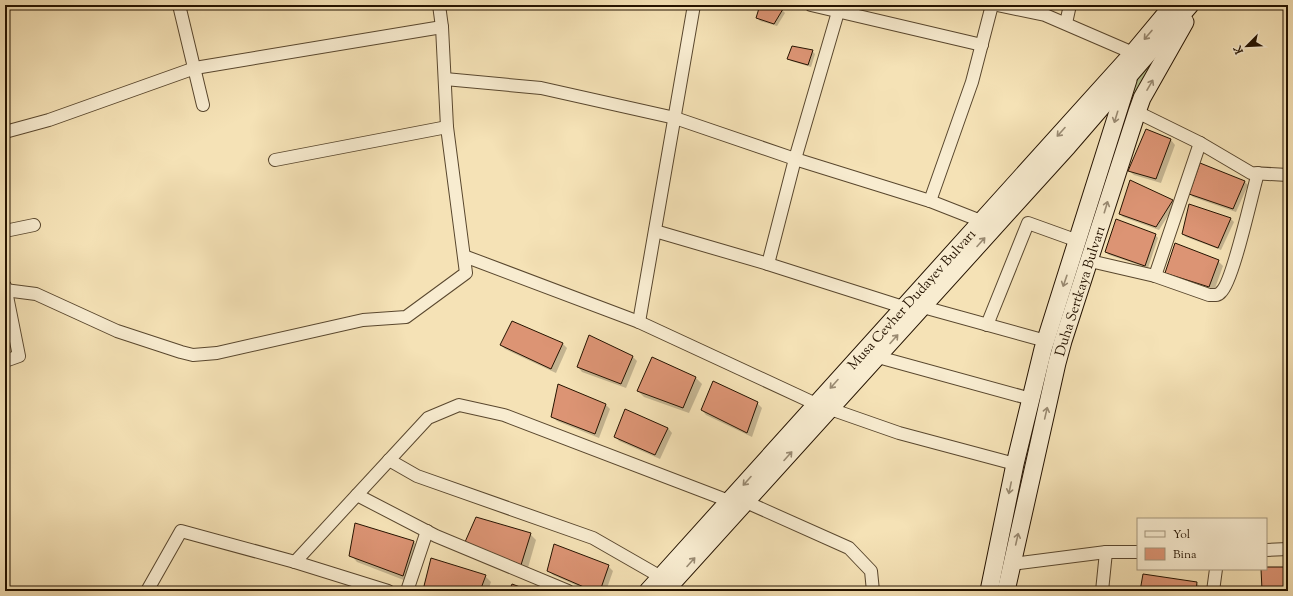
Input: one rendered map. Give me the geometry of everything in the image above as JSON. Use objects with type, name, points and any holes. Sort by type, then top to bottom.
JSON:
[{"type":"main road","name":"Musa Cevher Dudayev Bulvarı","points":[[648,591],[664,587],[746,502],[903,307],[1133,52],[1173,5]]},
{"type":"main road","name":"Musa Cevher Dudayev Bulvarı","points":[[664,587],[729,501],[823,407],[878,357],[1068,146],[1190,5]]},
{"type":"main road","name":"Duha Sertkaya Bulvarı","points":[[1006,591],[1057,363],[1137,112],[1142,98],[1194,5]]},
{"type":"main road","name":"Duha Sertkaya Bulvarı","points":[[989,591],[1015,464],[1046,341],[1130,75],[1133,52]]},
{"type":"main road","points":[[1075,249],[1090,262]]},
{"type":"main road","points":[[1015,464],[1034,466]]},
{"type":"street","points":[[179,5],[203,105]]},
{"type":"street","points":[[5,361],[19,356],[5,288],[36,294],[117,331],[193,355],[217,353],[363,320],[406,317],[466,273],[447,127],[442,27],[439,5]]},
{"type":"street","points":[[639,322],[676,118],[694,5]]},
{"type":"street","points":[[811,5],[982,46]]},
{"type":"street","points":[[930,201],[972,82],[992,5]]},
{"type":"street","points":[[997,5],[1045,16],[1133,52]]},
{"type":"street","points":[[1066,24],[1070,5]]},
{"type":"street","points":[[768,264],[795,159],[838,12]]},
{"type":"street","points":[[5,132],[49,120],[195,68],[442,27]]},
{"type":"street","points":[[445,79],[541,88],[676,118],[795,159],[930,201],[980,221]]},
{"type":"street","points":[[1137,112],[1200,143],[1251,173],[1288,175]]},
{"type":"street","points":[[275,160],[447,127]]},
{"type":"street","points":[[1155,276],[1200,143]]},
{"type":"street","points":[[1090,262],[1155,276],[1210,295],[1217,295],[1222,292],[1231,273],[1258,173]]},
{"type":"street","points":[[987,325],[1028,223],[1075,249]]},
{"type":"street","points":[[5,231],[34,225]]},
{"type":"street","points":[[655,231],[768,264],[903,307]]},
{"type":"street","points":[[464,256],[639,322],[823,407],[898,433],[1015,464]]},
{"type":"street","points":[[923,307],[1046,341]]},
{"type":"street","points":[[878,357],[1031,399]]},
{"type":"street","points":[[295,562],[428,418],[459,405],[504,415],[729,501]]},
{"type":"street","points":[[389,460],[417,476],[593,538],[664,587]]},
{"type":"street","points":[[357,495],[427,531],[568,591]]},
{"type":"street","points":[[746,502],[849,548],[871,571],[873,591]]},
{"type":"street","points":[[147,591],[181,531],[295,562],[388,591]]},
{"type":"street","points":[[407,591],[427,531]]},
{"type":"street","points":[[1267,550],[1288,549]]},
{"type":"street","points":[[1102,591],[1106,552]]},
{"type":"street","points":[[1012,564],[1106,552],[1137,552]]},
{"type":"street","points":[[1213,591],[1216,570]]},
{"type":"green space","points":[[1148,66],[1149,70],[1133,98],[1131,97],[1130,94],[1143,68]]},
{"type":"building","points":[[760,5],[769,5],[783,9],[774,24],[756,18]]},
{"type":"building","points":[[792,46],[813,50],[808,65],[787,59]]},
{"type":"building","points":[[1146,129],[1171,139],[1156,179],[1128,171]]},
{"type":"building","points":[[1200,163],[1245,181],[1233,209],[1189,194]]},
{"type":"building","points":[[1130,180],[1173,200],[1156,227],[1119,214]]},
{"type":"building","points":[[1189,204],[1231,218],[1218,248],[1182,234]]},
{"type":"building","points":[[1116,219],[1156,234],[1145,266],[1105,252]]},
{"type":"building","points":[[1175,243],[1219,260],[1209,287],[1165,273]]},
{"type":"building","points":[[512,321],[563,343],[551,369],[500,345]]},
{"type":"building","points":[[589,335],[633,356],[621,384],[577,367]]},
{"type":"building","points":[[652,357],[696,377],[683,408],[637,391]]},
{"type":"building","points":[[713,381],[758,402],[747,433],[701,410]]},
{"type":"building","points":[[558,384],[606,404],[595,434],[551,417]]},
{"type":"building","points":[[625,409],[668,428],[655,455],[614,437]]},
{"type":"building","points":[[476,517],[531,533],[521,565],[465,542]]},
{"type":"building","points":[[355,523],[414,541],[403,576],[349,556]]},
{"type":"building","points":[[554,544],[609,565],[600,591],[593,591],[547,571]]},
{"type":"building","points":[[431,558],[486,575],[480,591],[423,590]]},
{"type":"building","points":[[1267,567],[1288,567],[1288,590],[1262,590],[1261,570],[1267,570]]},
{"type":"building","points":[[1143,574],[1197,582],[1196,591],[1140,591]]},
{"type":"building","points":[[512,584],[531,591],[509,591]]}]
